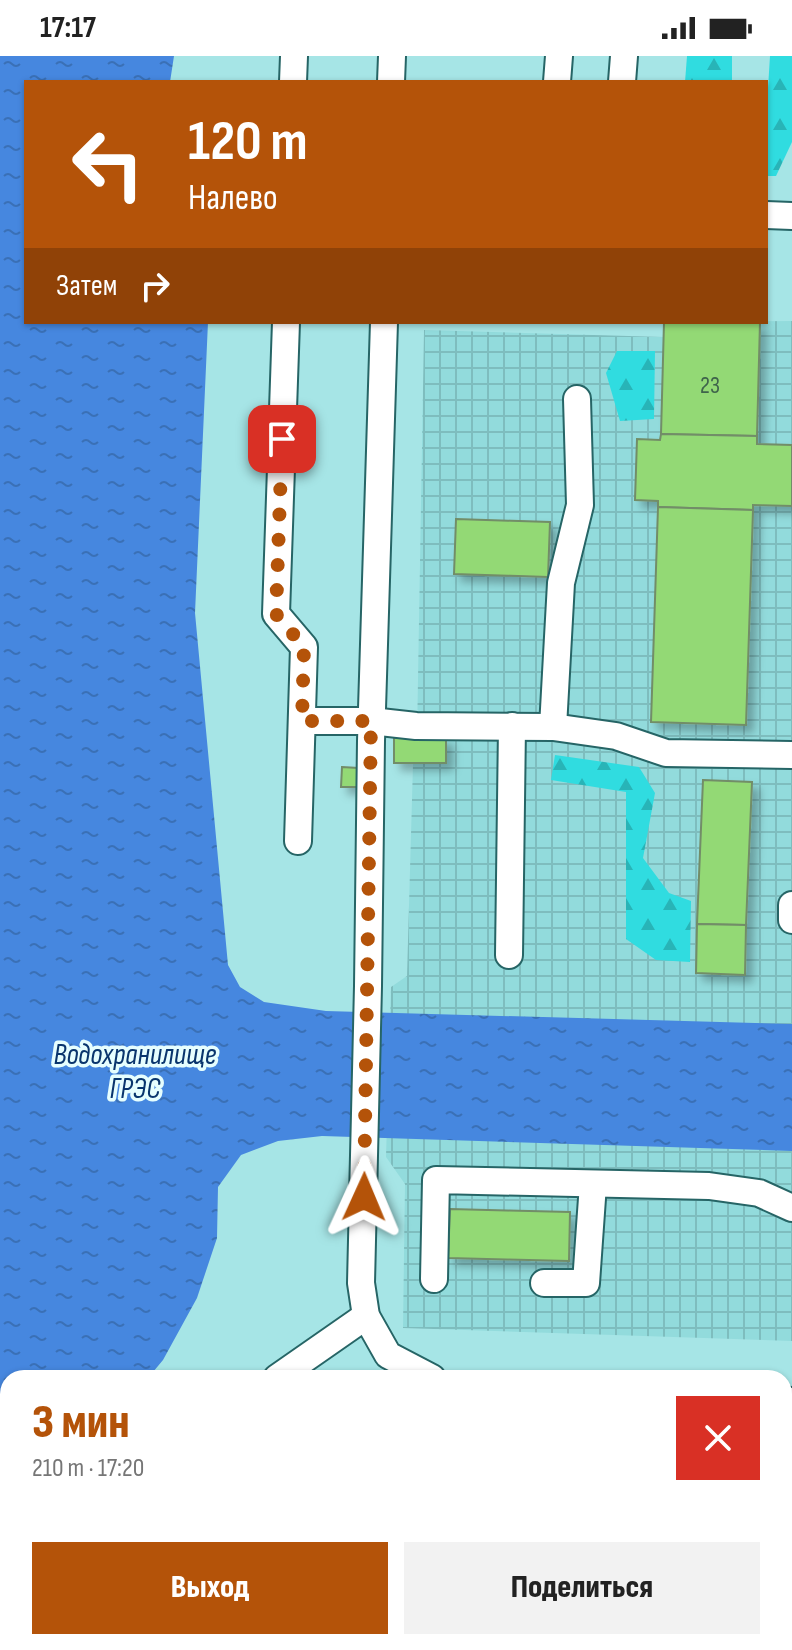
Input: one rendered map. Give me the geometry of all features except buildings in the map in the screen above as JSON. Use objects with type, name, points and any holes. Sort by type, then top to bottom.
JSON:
[{"type":"street","points":[[293,80],[294,56]]},
{"type":"street","points":[[391,80],[392,56]]},
{"type":"street","points":[[557,80],[559,56]]},
{"type":"street","points":[[622,80],[624,56]]},
{"type":"street","points":[[768,215],[792,216]]},
{"type":"street","points":[[286,324],[276,614],[304,647],[298,841]]},
{"type":"street","points":[[384,324],[371,721],[361,1283],[366,1316],[388,1355],[417,1370]]},
{"type":"street","points":[[553,727],[561,583],[580,505],[577,399]]},
{"type":"street","points":[[302,721],[553,727],[616,736],[666,753],[792,755]]},
{"type":"street","points":[[509,955],[512,726]]},
{"type":"street","points":[[792,905],[792,920]]},
{"type":"street","points":[[434,1279],[436,1180],[709,1186],[759,1193],[792,1208]]},
{"type":"street","points":[[544,1283],[586,1283],[593,1184]]},
{"type":"street","points":[[288,1370],[366,1316]]},
{"type":"shaded area","points":[[768,321],[792,321],[792,1341],[403,1328],[405,1184],[386,1157],[391,987],[407,976],[413,764],[394,763],[394,738],[417,737],[424,330],[663,337],[664,324],[768,324]]},
{"type":"green space","points":[[687,56],[732,56],[732,80],[685,80]]},
{"type":"green space","points":[[770,56],[792,56],[792,142],[776,176],[768,176]]},
{"type":"green space","points":[[617,351],[655,351],[654,419],[620,421],[606,373]]},
{"type":"green space","points":[[555,755],[639,767],[655,793],[643,858],[669,893],[691,901],[690,962],[656,960],[626,939],[626,792],[551,780]]},
{"type":"water","name":"Водохранилище ГРЭС","points":[[0,56],[174,56],[170,80],[24,80],[24,324],[208,324],[195,613],[228,965],[240,987],[264,1002],[326,1011],[792,1024],[792,1151],[322,1136],[278,1141],[241,1155],[218,1187],[217,1238],[197,1298],[155,1370],[0,1370]]},
{"type":"route","points":[[282,439],[276,614],[304,647],[302,721],[371,721],[364,1197]]}]
